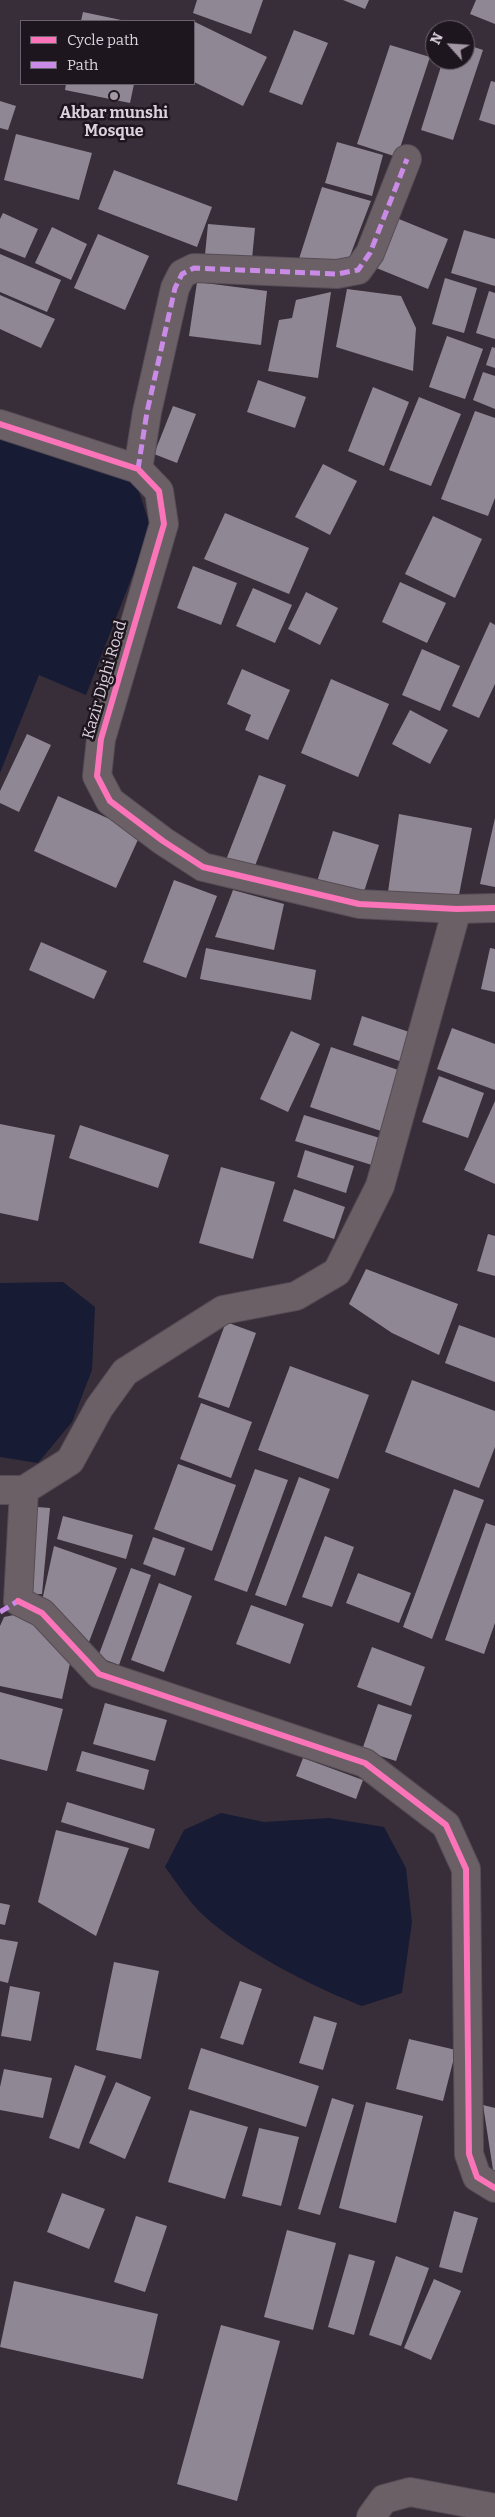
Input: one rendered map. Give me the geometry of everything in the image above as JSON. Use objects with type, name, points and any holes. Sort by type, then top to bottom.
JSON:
[{"type":"street","points":[[138,469],[151,393],[175,288],[182,274],[194,268],[337,274],[358,270],[370,253],[408,159]]},
{"type":"street","name":"Kazir Dighi Road","points":[[0,424],[138,469],[159,491],[164,524],[101,739],[97,776],[110,800],[163,841],[203,867],[359,904],[457,909],[495,908]]},
{"type":"street","points":[[457,909],[380,1186],[337,1272],[296,1296],[224,1310],[125,1372],[99,1408],[70,1460],[12,1490],[9,1606],[42,1613],[99,1674],[365,1763],[446,1825],[466,1869],[469,2154],[478,2177],[495,2188]]},
{"type":"street","points":[[371,2517],[384,2500],[410,2492],[495,2508]]},
{"type":"water","points":[[0,435],[134,477],[151,528],[86,695],[39,675],[0,773]]},
{"type":"water","points":[[63,1282],[95,1307],[92,1370],[72,1422],[38,1463],[0,1457],[0,1283]]},
{"type":"water","points":[[221,1813],[264,1822],[329,1818],[384,1827],[406,1868],[412,1922],[402,1993],[362,2006],[322,1989],[258,1955],[237,1942],[203,1915],[165,1867],[184,1830]]},
{"type":"building","points":[[197,0],[263,0],[251,34],[193,13]]},
{"type":"building","points":[[343,0],[369,0],[365,9]]},
{"type":"building","points":[[476,0],[495,0],[495,24],[470,14]]},
{"type":"building","points":[[83,12],[121,20],[81,20]]},
{"type":"building","points":[[195,22],[267,57],[243,106],[195,82]]},
{"type":"building","points":[[294,30],[328,43],[302,105],[269,92]]},
{"type":"building","points":[[390,45],[425,56],[426,70],[397,157],[357,144]]},
{"type":"building","points":[[475,47],[483,50],[453,140],[421,130],[440,70],[475,70]]},
{"type":"building","points":[[491,81],[495,82],[495,125],[479,120]]},
{"type":"building","name":"Akbar munshi Mosque","points":[[66,85],[134,85],[130,103],[65,90]]},
{"type":"building","points":[[0,101],[16,106],[8,130],[0,128]]},
{"type":"building","points":[[16,134],[92,153],[79,200],[4,180]]},
{"type":"building","points":[[337,142],[383,155],[372,196],[325,183]]},
{"type":"building","points":[[114,170],[212,207],[197,247],[98,209]]},
{"type":"building","points":[[322,187],[371,201],[348,261],[298,262]]},
{"type":"building","points":[[3,213],[38,229],[25,258],[0,248],[0,219]]},
{"type":"building","points":[[394,217],[448,239],[428,289],[374,267]]},
{"type":"building","points":[[208,224],[255,228],[251,269],[204,265]]},
{"type":"building","points":[[52,227],[87,244],[71,280],[35,263]]},
{"type":"building","points":[[464,230],[495,239],[495,286],[451,273]]},
{"type":"building","points":[[98,234],[149,256],[125,310],[74,288]]},
{"type":"building","points":[[0,254],[61,280],[47,312],[0,292]]},
{"type":"building","points":[[445,278],[477,288],[464,333],[432,324]]},
{"type":"building","points":[[197,282],[267,291],[261,345],[189,336]]},
{"type":"building","points":[[347,289],[401,296],[416,328],[413,371],[336,347]]},
{"type":"building","points":[[489,291],[495,293],[495,339],[476,333]]},
{"type":"building","points":[[331,292],[318,378],[268,371],[279,320],[292,318],[296,300]]},
{"type":"building","points":[[0,295],[55,319],[41,348],[0,329]]},
{"type":"building","points":[[447,336],[483,349],[465,399],[429,387]]},
{"type":"building","points":[[492,347],[495,348],[495,368],[486,365]]},
{"type":"building","points":[[483,372],[495,376],[495,409],[473,400]]},
{"type":"building","points":[[258,380],[306,397],[295,428],[247,412]]},
{"type":"building","points":[[373,387],[409,402],[384,466],[348,451]]},
{"type":"building","points":[[419,397],[461,414],[431,486],[389,470]]},
{"type":"building","points":[[173,406],[196,414],[177,463],[154,454]]},
{"type":"building","points":[[475,411],[495,418],[495,498],[488,516],[441,499]]},
{"type":"building","points":[[323,464],[357,481],[330,535],[295,517]]},
{"type":"building","points":[[225,513],[309,548],[289,594],[204,559]]},
{"type":"building","points":[[433,516],[482,539],[455,598],[405,574]]},
{"type":"building","points":[[193,566],[237,583],[221,625],[177,608]]},
{"type":"building","points":[[400,582],[446,603],[427,643],[382,622]]},
{"type":"building","points":[[253,588],[292,605],[275,643],[236,626]]},
{"type":"building","points":[[306,592],[338,608],[320,645],[288,629]]},
{"type":"building","points":[[490,622],[495,625],[495,684],[479,718],[452,706]]},
{"type":"building","points":[[422,649],[460,666],[440,711],[402,695]]},
{"type":"building","points":[[242,669],[290,690],[268,740],[245,730],[251,715],[227,704]]},
{"type":"building","points":[[331,679],[389,704],[358,777],[301,753]]},
{"type":"building","points":[[410,710],[448,730],[430,764],[392,744]]},
{"type":"building","points":[[27,734],[51,745],[19,812],[0,803],[0,791]]},
{"type":"building","points":[[259,775],[286,785],[253,871],[226,860]]},
{"type":"building","points":[[58,796],[141,833],[116,888],[34,851]]},
{"type":"building","points":[[399,814],[472,828],[458,900],[388,892]]},
{"type":"building","points":[[495,818],[495,887],[480,884]]},
{"type":"building","points":[[333,831],[379,845],[361,901],[315,888]]},
{"type":"building","points":[[174,880],[217,896],[186,978],[143,962]]},
{"type":"building","points":[[233,890],[284,904],[274,950],[215,937]]},
{"type":"building","points":[[41,942],[107,971],[94,999],[29,970]]},
{"type":"building","points":[[206,948],[316,970],[311,1000],[200,979]]},
{"type":"building","points":[[490,948],[495,949],[495,992],[481,989]]},
{"type":"building","points":[[362,1016],[415,1034],[405,1063],[353,1045]]},
{"type":"building","points":[[452,1028],[495,1044],[495,1090],[437,1069]]},
{"type":"building","points":[[291,1031],[320,1044],[288,1112],[260,1099]]},
{"type":"building","points":[[331,1047],[404,1072],[384,1132],[310,1107]]},
{"type":"building","points":[[439,1076],[484,1093],[468,1138],[422,1122]]},
{"type":"building","points":[[495,1101],[495,1184],[464,1170]]},
{"type":"building","points":[[304,1115],[383,1139],[375,1166],[295,1141]]},
{"type":"building","points":[[0,1124],[55,1135],[38,1221],[0,1213]]},
{"type":"building","points":[[80,1125],[169,1155],[158,1188],[69,1158]]},
{"type":"building","points":[[305,1150],[354,1166],[346,1193],[297,1177]]},
{"type":"building","points":[[221,1167],[275,1182],[253,1259],[199,1243]]},
{"type":"building","points":[[294,1189],[345,1207],[334,1239],[283,1221]]},
{"type":"building","points":[[488,1234],[495,1236],[495,1276],[477,1271]]},
{"type":"building","points":[[366,1269],[458,1304],[439,1355],[392,1333],[349,1304]]},
{"type":"building","points":[[226,1322],[256,1333],[229,1408],[198,1397]]},
{"type":"building","points":[[459,1325],[495,1338],[495,1382],[445,1363]]},
{"type":"building","points":[[290,1366],[369,1395],[338,1479],[258,1450]]},
{"type":"building","points":[[412,1380],[495,1411],[495,1447],[479,1488],[385,1452]]},
{"type":"building","points":[[201,1403],[252,1422],[231,1478],[180,1459]]},
{"type":"building","points":[[178,1464],[236,1485],[212,1551],[154,1529]]},
{"type":"building","points":[[255,1469],[288,1480],[247,1592],[214,1580]]},
{"type":"building","points":[[299,1477],[330,1489],[286,1606],[255,1595]]},
{"type":"building","points":[[454,1489],[484,1500],[432,1639],[403,1627]]},
{"type":"building","points":[[25,1506],[50,1508],[42,1594],[22,1594]]},
{"type":"building","points":[[63,1516],[133,1535],[126,1559],[57,1539]]},
{"type":"building","points":[[486,1523],[495,1526],[495,1623],[484,1654],[445,1640]]},
{"type":"building","points":[[325,1536],[354,1547],[332,1607],[302,1597]]},
{"type":"building","points":[[153,1537],[185,1548],[175,1576],[143,1564]]},
{"type":"building","points":[[54,1546],[117,1568],[89,1642],[42,1601]]},
{"type":"building","points":[[131,1568],[151,1575],[119,1665],[98,1657]]},
{"type":"building","points":[[358,1573],[411,1593],[399,1623],[346,1603]]},
{"type":"building","points":[[159,1583],[192,1596],[164,1672],[131,1660]]},
{"type":"building","points":[[251,1605],[304,1624],[290,1664],[236,1644]]},
{"type":"building","points":[[29,1612],[71,1659],[62,1699],[0,1686],[0,1626],[4,1617]]},
{"type":"building","points":[[372,1647],[425,1667],[411,1706],[357,1687]]},
{"type":"building","points":[[0,1692],[63,1709],[47,1771],[0,1759]]},
{"type":"building","points":[[105,1703],[167,1720],[155,1761],[93,1744]]},
{"type":"building","points":[[378,1704],[412,1715],[396,1761],[362,1750]]},
{"type":"building","points":[[82,1751],[149,1770],[144,1790],[76,1771]]},
{"type":"building","points":[[303,1758],[363,1780],[356,1799],[296,1776]]},
{"type":"building","points":[[67,1802],[155,1829],[149,1849],[61,1822]]},
{"type":"building","points":[[56,1830],[129,1848],[96,1936],[38,1902]]},
{"type":"building","points":[[0,1903],[10,1905],[5,1925],[0,1924]]},
{"type":"building","points":[[0,1939],[18,1942],[8,1983],[0,1981]]},
{"type":"building","points":[[114,1962],[159,1971],[141,2059],[96,2050]]},
{"type":"building","points":[[240,1981],[262,1989],[243,2045],[220,2038]]},
{"type":"building","points":[[10,1986],[40,1992],[31,2041],[1,2036]]},
{"type":"building","points":[[314,2016],[337,2023],[323,2070],[299,2063]]},
{"type":"building","points":[[409,2039],[456,2050],[443,2101],[396,2089]]},
{"type":"building","points":[[201,2048],[319,2086],[306,2127],[188,2089]]},
{"type":"building","points":[[75,2065],[106,2076],[79,2149],[49,2138]]},
{"type":"building","points":[[4,2069],[52,2078],[43,2118],[0,2110],[0,2087]]},
{"type":"building","points":[[116,2082],[151,2097],[125,2159],[89,2143]]},
{"type":"building","points":[[332,2098],[354,2105],[320,2215],[298,2209]]},
{"type":"building","points":[[366,2102],[423,2116],[396,2223],[339,2208]]},
{"type":"building","points":[[483,2105],[495,2108],[495,2176],[494,2176]]},
{"type":"building","points":[[190,2110],[248,2127],[225,2199],[168,2182]]},
{"type":"building","points":[[259,2128],[299,2137],[281,2206],[242,2196]]},
{"type":"building","points":[[62,2193],[105,2209],[89,2249],[47,2232]]},
{"type":"building","points":[[454,2211],[478,2218],[462,2273],[439,2267]]},
{"type":"building","points":[[136,2216],[167,2226],[145,2292],[114,2282]]},
{"type":"building","points":[[287,2230],[336,2243],[313,2330],[264,2317]]},
{"type":"building","points":[[349,2254],[375,2261],[354,2335],[328,2327]]},
{"type":"building","points":[[396,2256],[429,2268],[401,2346],[369,2335]]},
{"type":"building","points":[[434,2279],[461,2291],[431,2360],[404,2348]]},
{"type":"building","points":[[14,2281],[158,2314],[143,2379],[0,2347]]},
{"type":"building","points":[[221,2325],[280,2341],[237,2501],[177,2484]]},
{"type":"marked path","points":[[138,469],[147,412],[175,288],[182,274],[194,268],[337,274],[358,270],[370,253],[407,159]]},
{"type":"marked path","points":[[0,1612],[18,1601]]},
{"type":"cycle path","points":[[0,424],[138,469],[159,491],[164,524],[101,739],[97,776],[110,801],[163,841],[203,867],[359,904],[457,909],[495,908]]},
{"type":"cycle path","points":[[18,1601],[42,1613],[99,1674],[365,1763],[446,1825],[466,1869],[469,2154],[477,2177],[495,2188]]},
{"type":"place","name":"Akbar munshi Mosque","points":[[114,96]]}]
